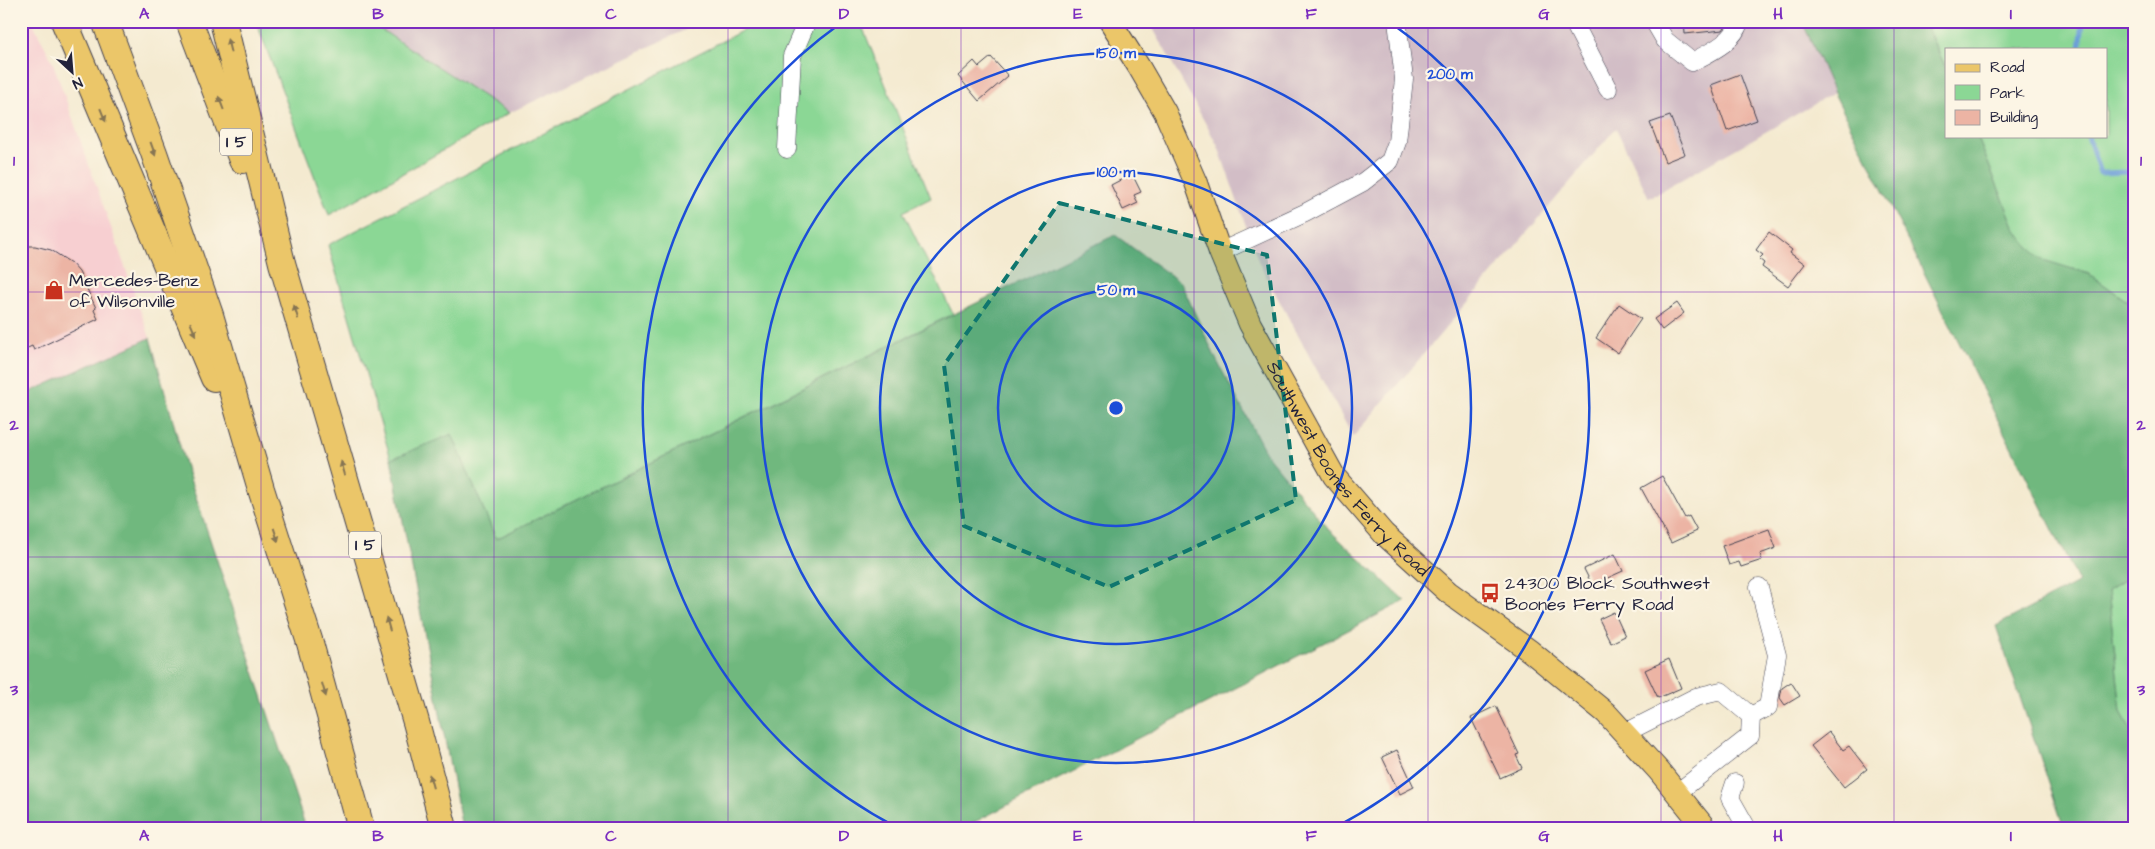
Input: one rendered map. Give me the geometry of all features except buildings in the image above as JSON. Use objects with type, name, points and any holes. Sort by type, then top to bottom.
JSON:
[{"type":"highway","points":[[64,21],[260,489]]},
{"type":"highway","points":[[105,21],[154,153],[210,315],[260,489],[310,643],[361,828]]},
{"type":"highway","name":"I 5","points":[[189,21],[282,263]]},
{"type":"highway","name":"I 5","points":[[223,21],[282,263],[413,712],[444,828]]},
{"type":"main road","name":"Southwest Boones Ferry Road","points":[[1110,21],[1144,75],[1172,127],[1199,191],[1220,252],[1259,343],[1334,476],[1384,534],[1448,592],[1530,651],[1606,713],[1678,793],[1705,828]]},
{"type":"street","points":[[787,149],[792,56],[807,21]]},
{"type":"street","points":[[1220,252],[1305,213],[1363,182],[1390,161],[1397,142],[1404,78],[1397,21]]},
{"type":"street","points":[[1573,21],[1608,89]]},
{"type":"street","points":[[1654,21],[1665,40],[1692,62],[1714,51],[1737,30],[1739,21]]},
{"type":"street","points":[[1751,716],[1768,707],[1777,655],[1759,587]]},
{"type":"street","points":[[1625,734],[1696,697],[1721,691],[1751,716]]},
{"type":"street","points":[[1678,793],[1750,736],[1751,716]]},
{"type":"street","points":[[1735,783],[1730,798],[1747,828]]},
{"type":"highlighted area","points":[[1059,203],[1267,255],[1296,500],[1109,587],[964,526],[944,365]]},
{"type":"shaded area","points":[[21,21],[32,21],[53,63],[150,338],[21,402]]},
{"type":"shaded area","points":[[368,21],[704,21],[509,113]]},
{"type":"shaded area","points":[[1149,21],[1802,21],[1834,93],[1649,198],[1616,128],[1353,437],[1259,263],[1218,146]]},
{"type":"green space","points":[[256,21],[368,21],[509,113],[329,215]]},
{"type":"green space","points":[[761,21],[860,21],[931,198],[903,212],[953,314],[496,539],[452,435],[391,459],[328,245]]},
{"type":"green space","points":[[1802,21],[1923,21],[1945,66],[1945,138],[1978,138],[2016,231],[2040,259],[2089,274],[2134,306],[2134,574],[2108,590],[2121,712],[2134,735],[2134,828],[2064,828],[1996,626],[2079,582],[1834,93]]},
{"type":"green space","points":[[1924,21],[2134,21],[2134,306],[2089,274],[2040,260],[2016,231],[1978,138],[2108,138],[2108,48],[1945,48],[1945,66]]},
{"type":"green space","points":[[1115,235],[1181,283],[1217,361],[1267,455],[1328,529],[1405,601],[963,828],[462,828],[391,459],[452,434],[496,539]]},
{"type":"green space","points":[[150,338],[185,464],[306,828],[21,828],[21,396]]},
{"type":"green space","points":[[2134,574],[2134,735],[2121,712],[2108,590]]},
{"type":"waterway","points":[[2080,48],[2083,21]]},
{"type":"waterway","points":[[2089,138],[2100,173],[2128,172],[2134,179]]},
{"type":"place","name":"Mercedes-Benz of Wilsonville","points":[[54,290]]},
{"type":"place","name":"24300 Block Southwest Boones Ferry Road","points":[[1490,593]]}]
